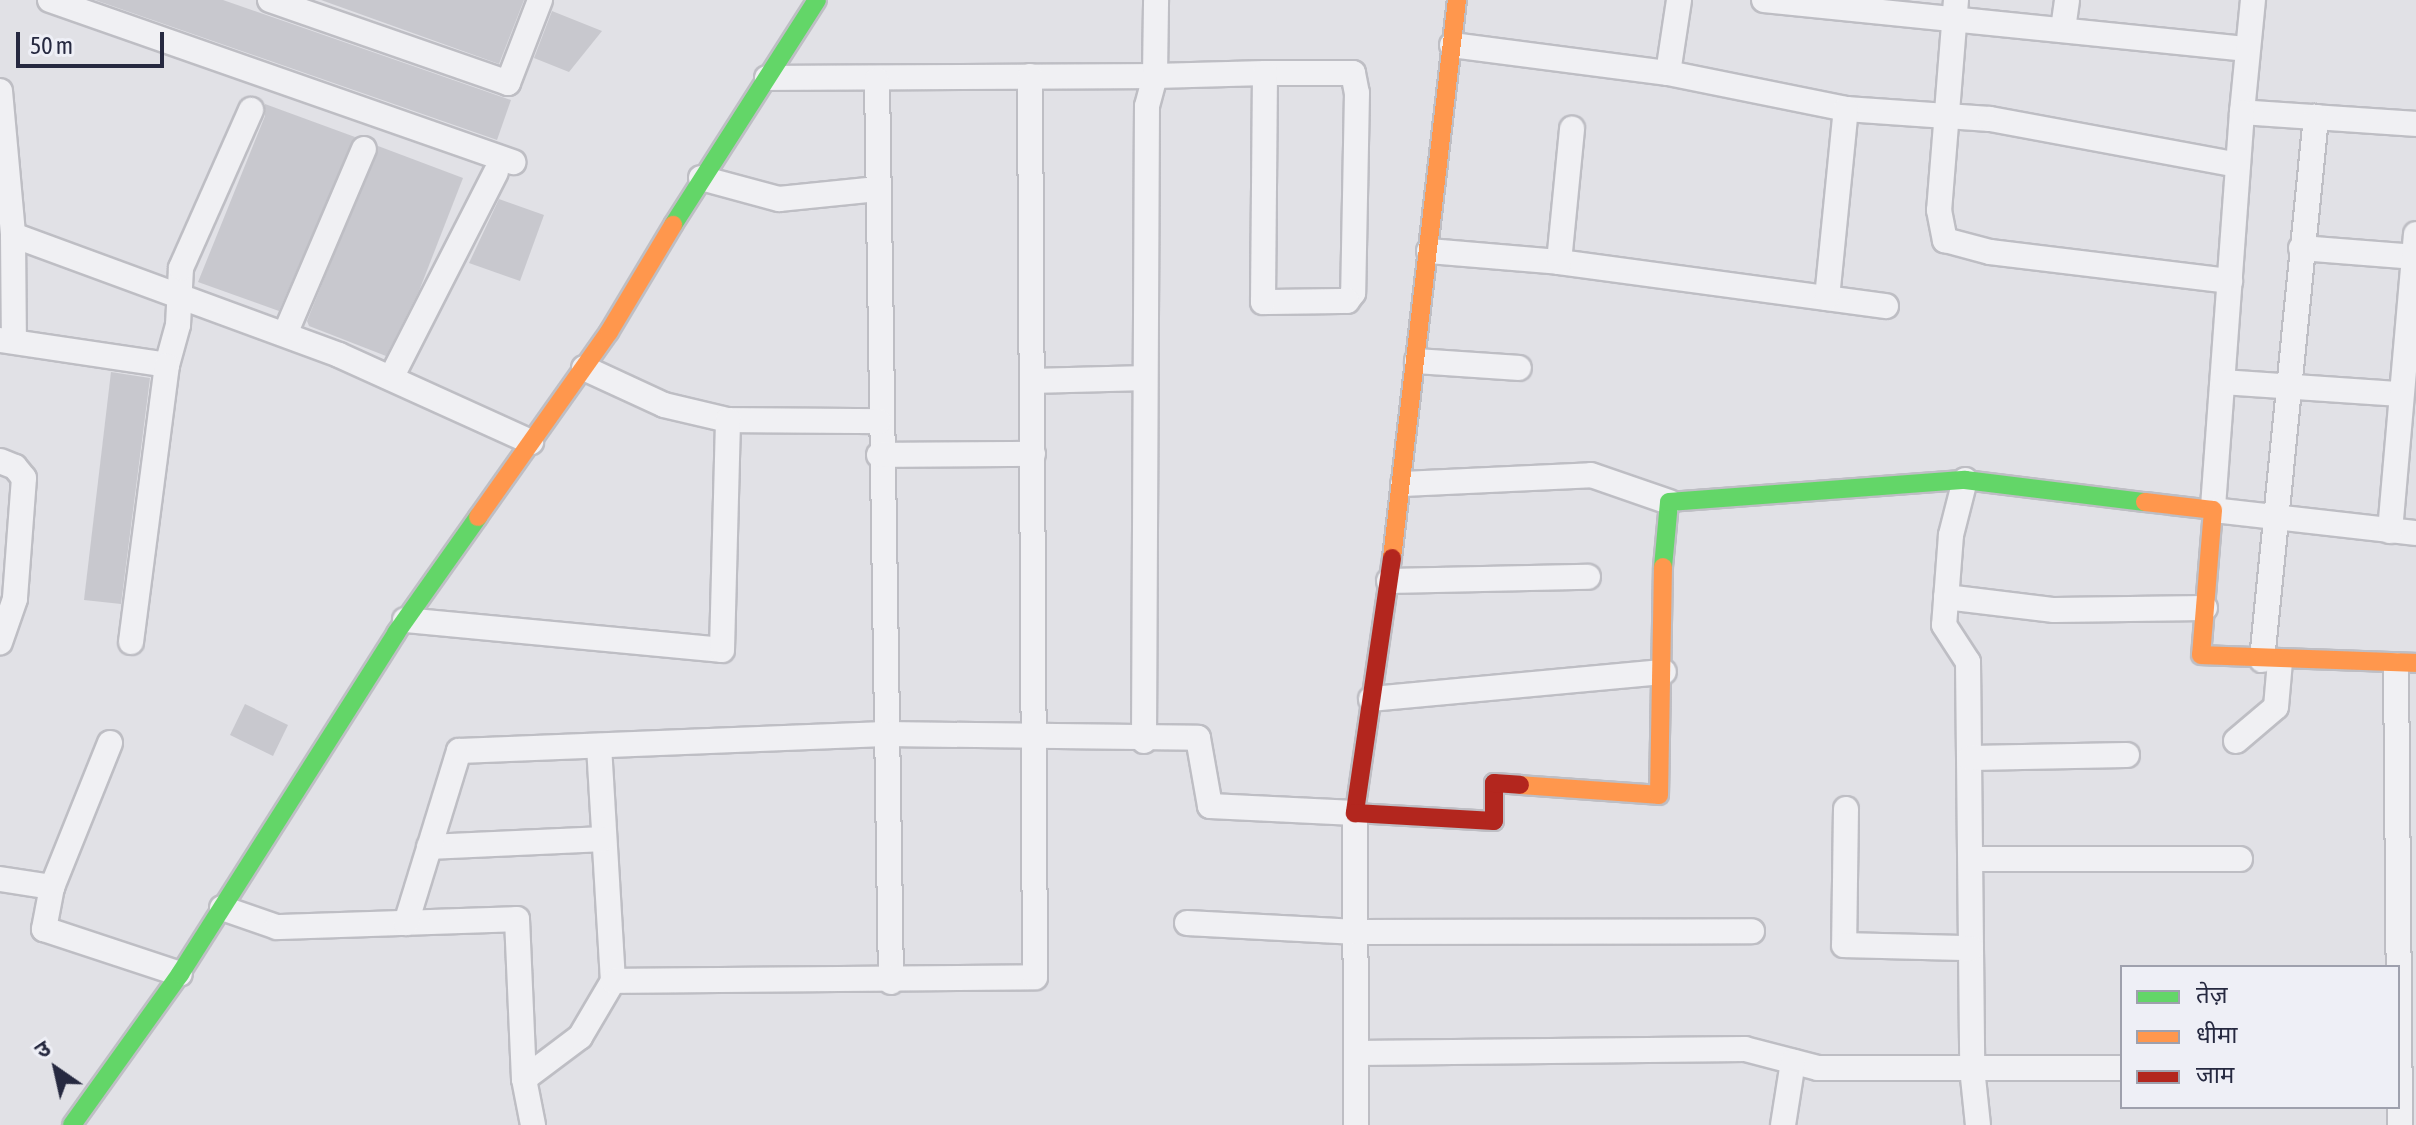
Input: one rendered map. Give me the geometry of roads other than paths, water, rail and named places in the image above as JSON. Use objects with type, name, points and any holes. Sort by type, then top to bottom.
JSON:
[{"type":"street","points":[[50,0],[504,167],[391,378]]},
{"type":"street","points":[[277,1],[508,83],[540,0]]},
{"type":"street","points":[[72,1125],[180,974],[405,620],[584,368],[701,178],[817,0]]},
{"type":"street","points":[[1144,741],[1147,106],[1155,76],[1156,0]]},
{"type":"street","points":[[1356,1125],[1355,813],[1403,484],[1457,0]]},
{"type":"street","points":[[1668,73],[1679,0]]},
{"type":"street","points":[[2063,29],[2067,0]]},
{"type":"street","points":[[2253,0],[2201,655],[2406,664],[2408,990],[2400,1059]]},
{"type":"street","points":[[1773,1],[1956,9],[2063,29],[2248,49]]},
{"type":"street","points":[[1956,9],[1939,210],[1945,240],[1990,252],[2230,281]]},
{"type":"street","points":[[1452,45],[1668,73],[1846,109],[1990,119],[2238,165]]},
{"type":"street","points":[[767,78],[877,80],[1030,76],[1155,76],[1265,73],[1353,73],[1357,93],[1353,293],[1347,301],[1263,302],[1265,73]]},
{"type":"street","points":[[613,981],[891,982],[1035,977],[1030,76]]},
{"type":"street","points":[[877,80],[879,455],[891,982]]},
{"type":"street","points":[[0,91],[13,235],[7,340],[167,365]]},
{"type":"street","points":[[1827,298],[1846,109]]},
{"type":"street","points":[[131,642],[167,365],[178,325],[181,268],[251,110]]},
{"type":"street","points":[[2242,112],[2416,124]]},
{"type":"street","points":[[2236,741],[2276,707],[2271,660],[2274,519],[2316,117]]},
{"type":"street","points":[[1559,262],[1572,129]]},
{"type":"street","points":[[285,334],[364,149]]},
{"type":"street","points":[[701,178],[779,199],[877,189]]},
{"type":"street","points":[[13,235],[285,334],[531,442]]},
{"type":"street","points":[[2301,248],[2415,249],[2390,531]]},
{"type":"street","points":[[1429,251],[1559,262],[1886,306]]},
{"type":"street","points":[[1417,361],[1519,368]]},
{"type":"street","points":[[584,368],[664,405],[728,420],[879,421]]},
{"type":"street","points":[[1033,381],[1145,378]]},
{"type":"street","points":[[2223,382],[2400,394]]},
{"type":"street","points":[[405,620],[722,650],[728,420]]},
{"type":"street","points":[[879,455],[1033,454]]},
{"type":"street","points":[[0,461],[15,467],[24,478],[10,531],[15,599],[0,642]]},
{"type":"street","points":[[1403,484],[1591,475],[1669,502],[1965,480],[2274,519],[2416,533]]},
{"type":"street","points":[[1965,480],[1951,535],[1944,625],[1968,662],[1972,1068],[1978,1125]]},
{"type":"street","points":[[406,923],[459,751],[885,734],[1036,735],[1144,741],[1198,738],[1210,806],[1494,821],[1494,783],[1659,795],[1664,672],[1662,578],[1669,502]]},
{"type":"street","points":[[1389,581],[1588,577]]},
{"type":"street","points":[[1946,597],[2054,610],[2205,608]]},
{"type":"street","points":[[1371,699],[1664,672]]},
{"type":"street","points":[[110,743],[52,887],[44,929],[180,974]]},
{"type":"street","points":[[524,1079],[580,1037],[613,981],[599,746]]},
{"type":"street","points":[[1970,758],[2127,755]]},
{"type":"street","points":[[1846,809],[1844,945],[1971,948]]},
{"type":"street","points":[[429,847],[604,839]]},
{"type":"street","points":[[1971,859],[2240,859]]},
{"type":"street","points":[[0,879],[52,887]]},
{"type":"street","points":[[222,908],[277,927],[517,919],[524,1079],[533,1125]]},
{"type":"street","points":[[1187,923],[1355,931],[1752,931]]},
{"type":"street","points":[[1356,1053],[1745,1049],[1818,1068],[2120,1068]]},
{"type":"street","points":[[1783,1125],[1793,1062]]}]
